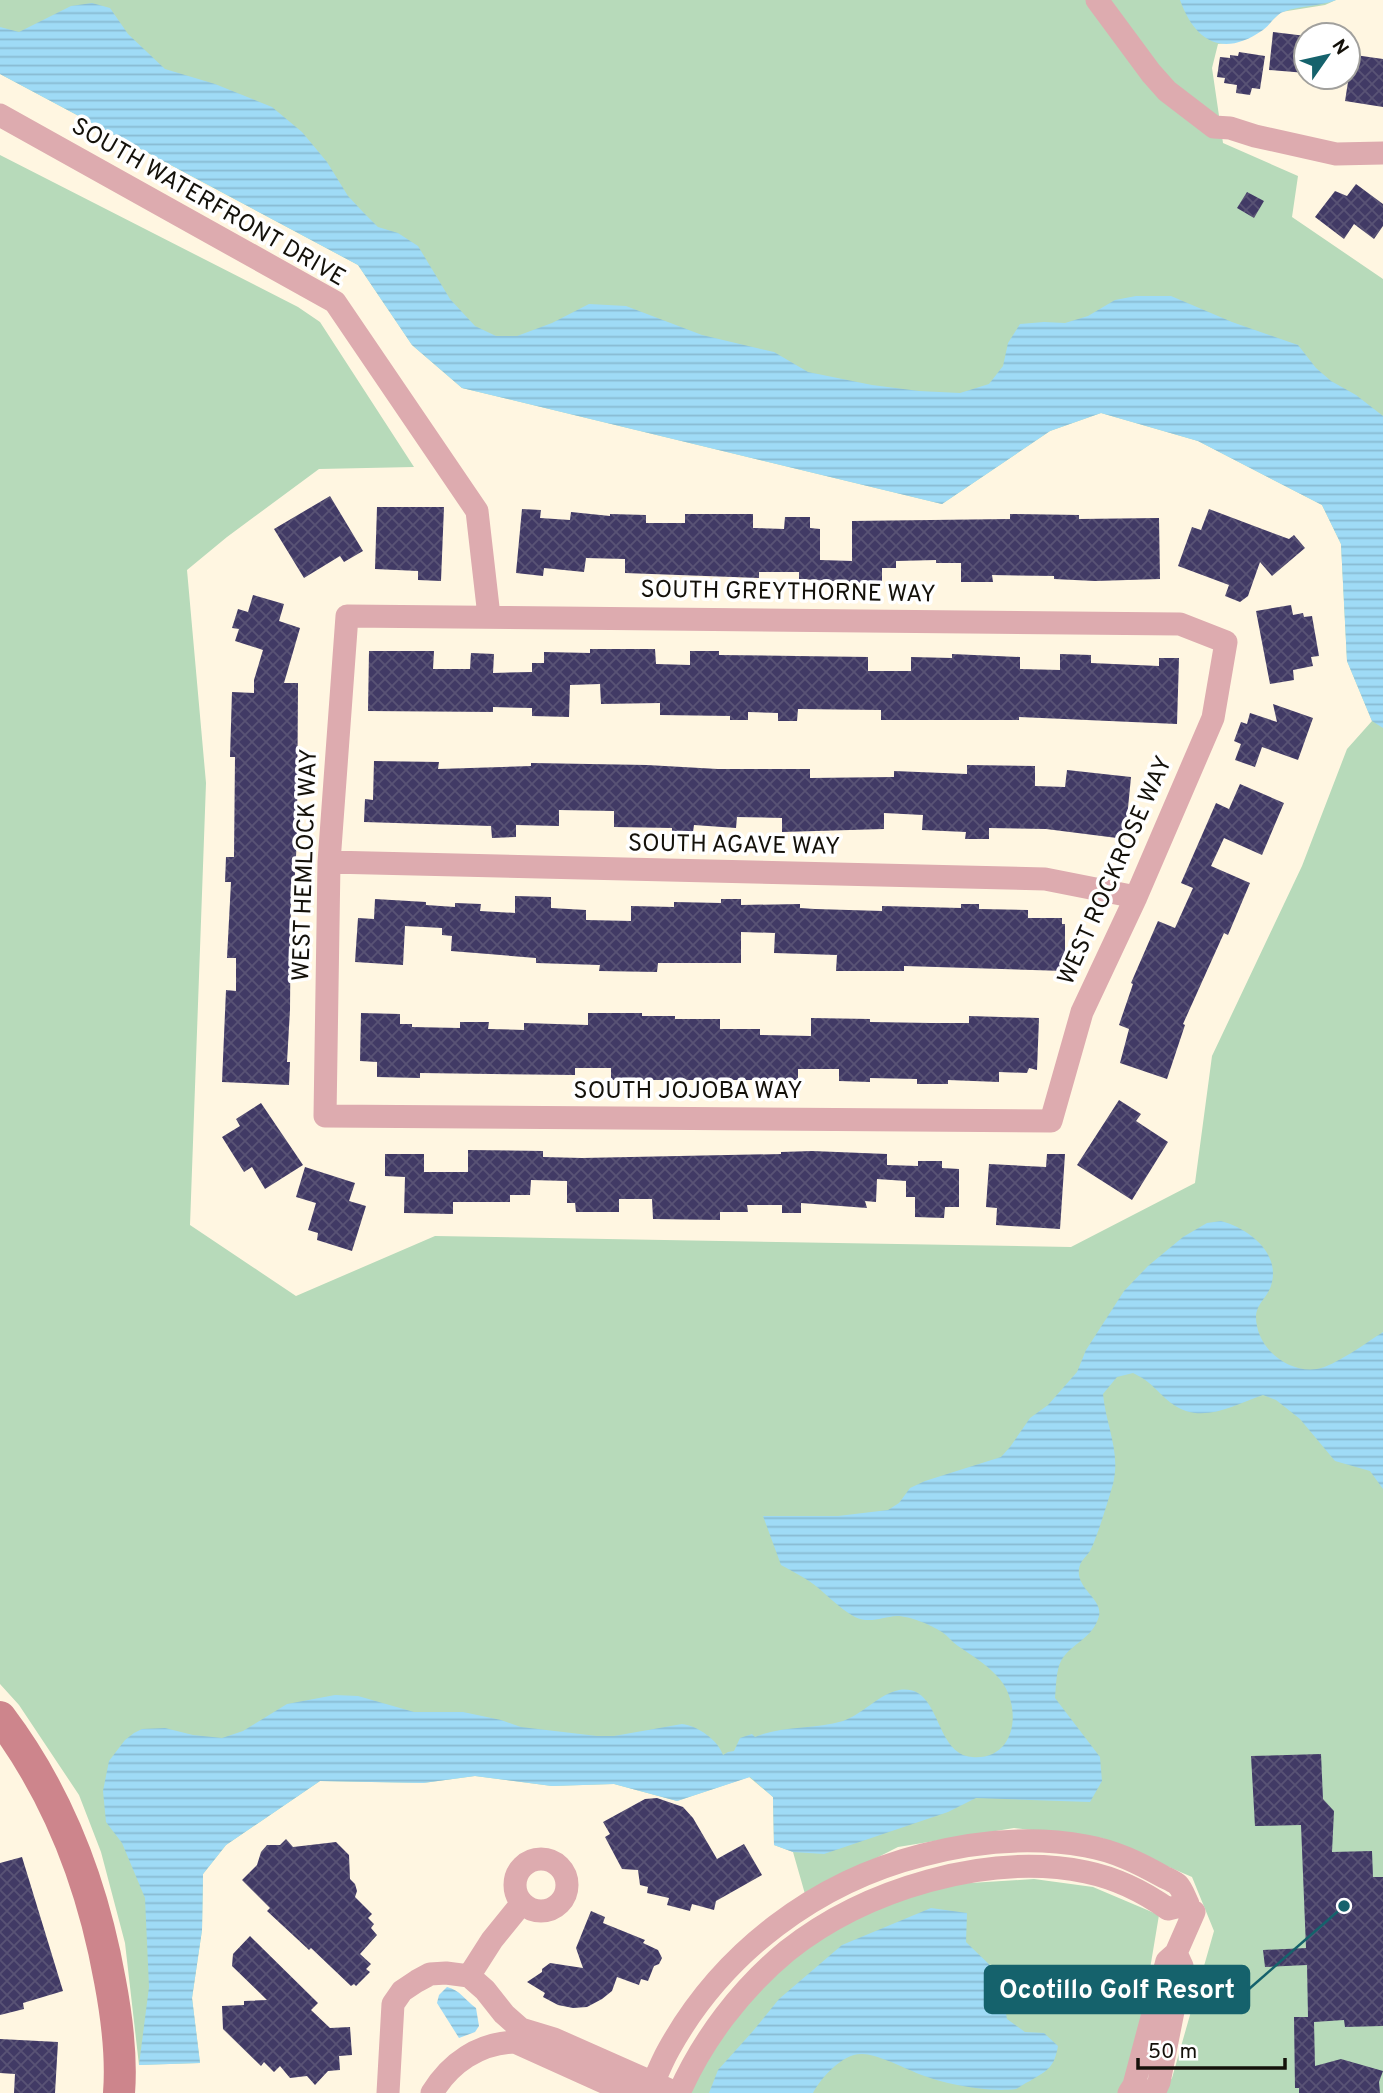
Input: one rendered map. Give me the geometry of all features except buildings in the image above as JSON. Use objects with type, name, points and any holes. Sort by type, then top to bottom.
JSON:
[{"type":"street","points":[[1097,0],[1167,91],[1214,127],[1230,128],[1336,154],[1383,153]]},
{"type":"street","points":[[1116,0],[1169,72],[1222,116],[1230,128]]},
{"type":"street","name":"SOUTH WATERFRONT DRIVE","points":[[0,114],[335,302],[477,511],[489,616]]},
{"type":"street","name":"SOUTH GREYTHORNE WAY","points":[[347,616],[1180,624],[1226,642]]},
{"type":"street","name":"WEST HEMLOCK WAY","points":[[325,1116],[329,862],[347,616]]},
{"type":"street","name":"WEST ROCKROSE WAY","points":[[1051,1121],[1082,1012],[1136,897],[1213,718],[1226,642]]},
{"type":"street","name":"SOUTH AGAVE WAY","points":[[329,862],[1045,879],[1136,897]]},
{"type":"street","name":"SOUTH JOJOBA WAY","points":[[325,1116],[1051,1121]]},
{"type":"street","points":[[0,1717],[36,1770],[55,1806],[92,1897],[105,1950],[119,2038],[119,2093]]},
{"type":"street","points":[[388,2093],[393,2004],[402,1991],[430,1975],[446,1973],[469,1976],[521,2029],[554,2039],[651,2088],[677,2093],[715,2029],[765,1971],[789,1950],[819,1930],[854,1909],[896,1891],[936,1879],[976,1872],[1012,1867],[1052,1867],[1087,1872],[1119,1882],[1168,1909],[1188,1904],[1179,1885],[1142,1864],[1108,1850],[1067,1843],[1024,1840],[988,1842],[949,1848],[880,1867],[817,1897],[779,1924],[738,1960],[683,2027],[668,2051],[651,2088]]},
{"type":"street","points":[[469,1976],[492,1940],[522,1903]]},
{"type":"street","points":[[1129,2093],[1134,2085],[1167,1961],[1176,1953],[1194,1912]]},
{"type":"street","points":[[1154,2093],[1159,2082],[1182,1966],[1176,1953]]},
{"type":"street","points":[[432,2093],[456,2064],[477,2050],[515,2042],[628,2093]]},
{"type":"green space","points":[[0,0],[1336,0],[1325,5],[1281,12],[1262,30],[1237,42],[1218,44],[1212,68],[1223,143],[1298,176],[1292,217],[1383,279],[1383,2093],[1162,2093],[1172,2078],[1214,1931],[1192,1877],[1102,1838],[1014,1828],[898,1847],[805,1894],[793,1852],[774,1845],[773,1797],[749,1777],[677,1801],[614,1784],[552,1786],[475,1776],[423,1783],[320,1781],[226,1845],[203,1874],[202,1930],[192,1998],[200,2063],[139,2065],[125,1943],[101,1852],[79,1795],[19,1705],[0,1684],[0,155],[298,307],[320,322],[414,467],[319,469],[187,570],[206,783],[190,1225],[296,1296],[435,1236],[1071,1247],[1195,1183],[1212,1056],[1302,866],[1347,749],[1372,721],[1347,661],[1341,544],[1322,505],[1198,441],[1101,413],[1050,431],[942,504],[462,388],[412,345],[358,265],[0,74]]},
{"type":"green space","points":[[1034,1879],[1093,1887],[1159,1915],[1135,2059],[1122,2093],[686,2093],[751,1992],[797,1949],[879,1907],[954,1884]]},
{"type":"water","points":[[1180,0],[1336,0],[1283,12],[1263,30],[1249,38],[1223,44],[1202,35],[1186,14]]},
{"type":"water","points":[[92,3],[110,8],[128,34],[165,69],[215,84],[272,107],[302,132],[327,162],[348,196],[363,212],[378,227],[398,233],[418,246],[450,299],[475,326],[496,336],[517,336],[552,323],[589,304],[626,306],[702,335],[774,352],[808,372],[872,385],[960,393],[989,384],[1003,366],[1008,343],[1020,324],[1065,323],[1088,316],[1115,300],[1136,296],[1171,296],[1232,322],[1298,345],[1316,368],[1331,381],[1356,395],[1383,416],[1383,728],[1372,721],[1347,661],[1341,544],[1322,505],[1198,441],[1101,413],[1050,431],[942,504],[462,388],[412,345],[358,265],[0,74],[0,27],[19,32],[71,6]]},
{"type":"water","points":[[1221,1221],[1241,1229],[1259,1242],[1271,1260],[1272,1282],[1258,1307],[1256,1318],[1265,1344],[1279,1359],[1297,1368],[1317,1369],[1341,1359],[1383,1332],[1383,1489],[1370,1471],[1335,1461],[1300,1419],[1276,1400],[1263,1395],[1229,1408],[1194,1413],[1171,1403],[1133,1373],[1117,1377],[1103,1394],[1114,1450],[1113,1484],[1093,1546],[1079,1569],[1081,1582],[1097,1604],[1099,1616],[1087,1636],[1061,1661],[1055,1698],[1100,1757],[1102,1781],[1090,1802],[976,1798],[948,1812],[824,1854],[793,1852],[774,1845],[773,1797],[750,1777],[677,1801],[614,1784],[552,1786],[475,1776],[423,1783],[320,1781],[226,1845],[203,1874],[202,1930],[192,1998],[200,2063],[139,2065],[149,1987],[145,1898],[122,1843],[106,1822],[103,1791],[109,1761],[125,1740],[142,1729],[165,1728],[222,1738],[243,1731],[287,1704],[335,1695],[358,1696],[414,1712],[463,1712],[521,1727],[597,1736],[614,1736],[682,1724],[707,1735],[717,1744],[723,1755],[734,1751],[740,1738],[843,1721],[899,1690],[913,1691],[923,1697],[950,1744],[959,1753],[972,1757],[988,1756],[999,1750],[1012,1727],[1013,1713],[1005,1686],[992,1671],[942,1632],[920,1621],[897,1616],[866,1620],[849,1613],[809,1581],[781,1565],[763,1516],[838,1516],[888,1510],[899,1503],[910,1488],[1001,1457],[1030,1418],[1048,1405],[1077,1372],[1086,1350],[1124,1291],[1148,1266],[1183,1237],[1207,1223]]},
{"type":"water","points":[[931,1908],[967,1913],[966,1942],[999,1974],[1007,2019],[1025,2032],[1044,2033],[1058,2046],[1052,2064],[1046,2071],[1016,2089],[991,2090],[935,2079],[880,2058],[861,2054],[840,2062],[813,2093],[709,2093],[718,2070],[779,1999],[842,1945]]},
{"type":"water","points":[[447,1987],[459,1993],[476,2008],[479,2026],[475,2032],[459,2038],[437,2003],[439,1995]]},
{"type":"place","name":"Ocotillo Golf Resort","points":[[1344,1906]]}]
